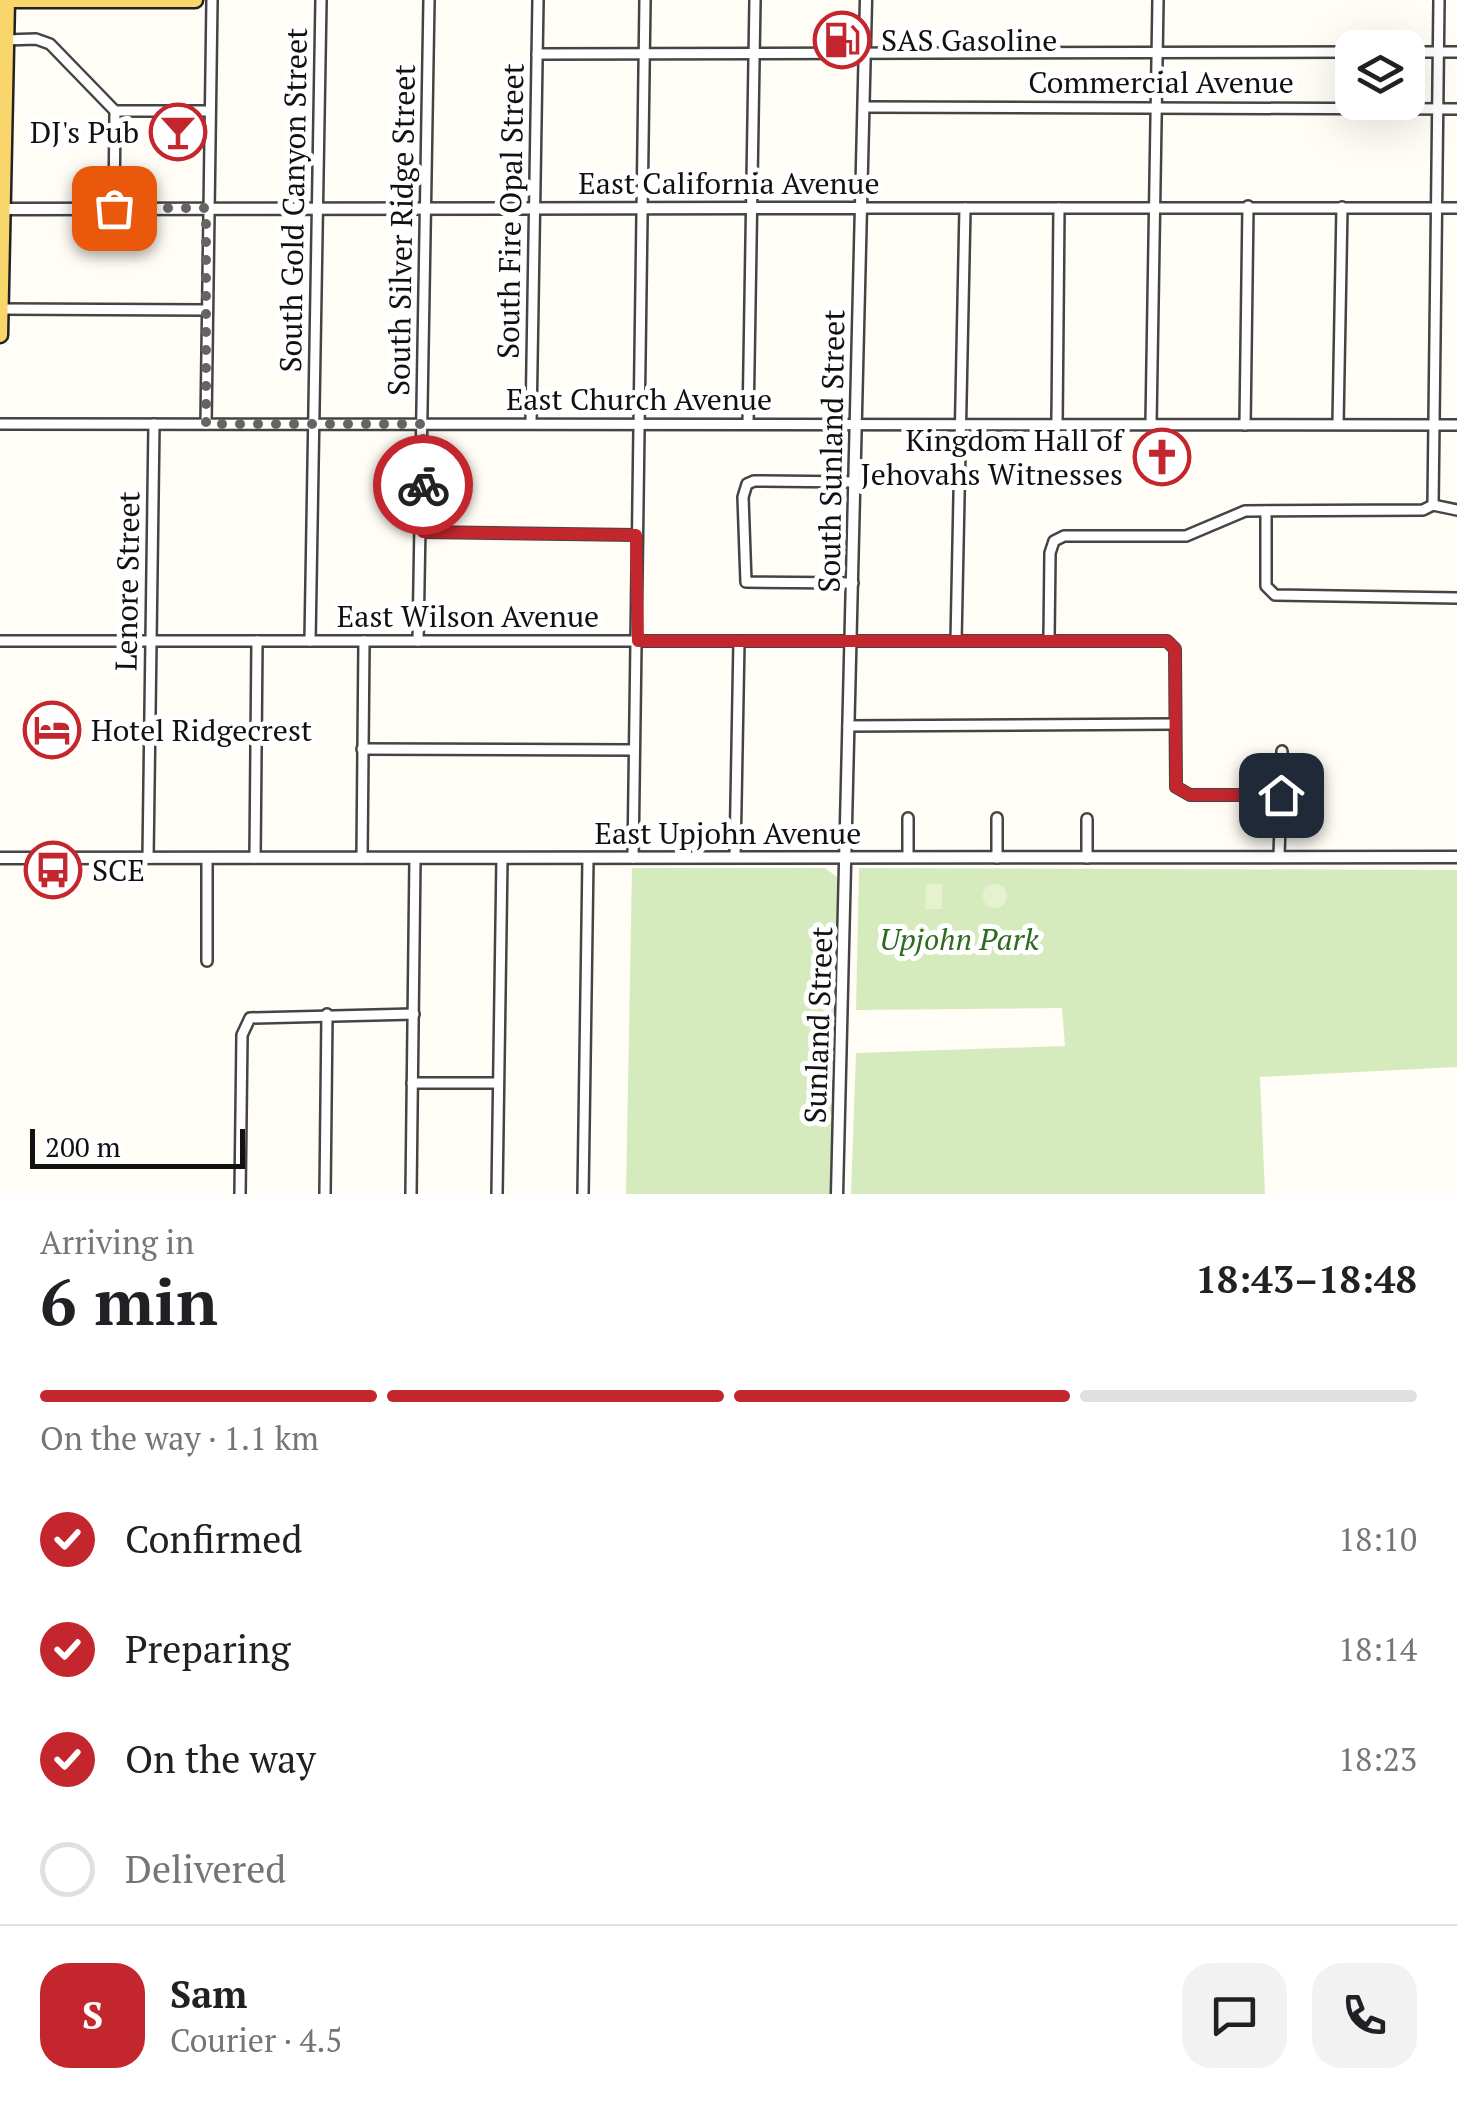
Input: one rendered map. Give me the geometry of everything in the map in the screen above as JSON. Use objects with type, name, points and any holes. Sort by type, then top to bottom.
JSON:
[{"type":"main road","points":[[0,335],[4,0],[194,0]]},
{"type":"street","points":[[206,424],[206,208],[212,0]]},
{"type":"street","name":"South Gold Canyon Street","points":[[310,641],[321,0]]},
{"type":"street","name":"South Silver Ridge Street","points":[[418,641],[423,532],[429,0]]},
{"type":"street","name":"South Fire Opal Street","points":[[531,424],[538,0]]},
{"type":"street","points":[[633,858],[645,0]]},
{"type":"street","points":[[748,424],[755,0]]},
{"type":"street","points":[[864,107],[866,0]]},
{"type":"street","points":[[1151,424],[1158,0]]},
{"type":"street","points":[[1433,505],[1439,0]]},
{"type":"street","points":[[5,40],[50,44],[115,111],[114,208]]},
{"type":"street","points":[[537,54],[1335,52]]},
{"type":"street","points":[[1425,52],[1457,52]]},
{"type":"street","name":"Commercial Avenue","points":[[864,107],[1457,108]]},
{"type":"street","name":"South Sunland Street","points":[[848,857],[864,107]]},
{"type":"street","points":[[115,111],[208,111]]},
{"type":"street","points":[[1246,425],[1248,206]]},
{"type":"street","points":[[1338,424],[1342,207]]},
{"type":"street","points":[[956,641],[965,208]]},
{"type":"street","points":[[1057,424],[1059,208]]},
{"type":"street","name":"East California Avenue","points":[[1,209],[1457,208]]},
{"type":"street","points":[[0,308],[208,310]]},
{"type":"street","name":"East Church Avenue","points":[[0,424],[1457,424]]},
{"type":"street","name":"Lenore Street","points":[[148,858],[154,424]]},
{"type":"street","points":[[853,582],[750,584],[745,580],[745,490],[754,481],[855,482]]},
{"type":"street","points":[[1049,634],[1050,553],[1054,541],[1064,536],[1186,536],[1232,514],[1266,510],[1423,510],[1433,505],[1457,510]]},
{"type":"street","points":[[1266,510],[1268,590],[1275,595],[1457,598]]},
{"type":"street","points":[[423,532],[636,535]]},
{"type":"street","name":"East Wilson Avenue","points":[[0,640],[956,641],[1049,634],[1167,641],[1174,646],[1174,724]]},
{"type":"street","points":[[254,858],[257,641]]},
{"type":"street","points":[[362,858],[364,641]]},
{"type":"street","points":[[735,857],[739,641]]},
{"type":"street","points":[[848,726],[1174,724],[1174,779],[1186,794],[1281,795]]},
{"type":"street","points":[[362,749],[634,750]]},
{"type":"street","points":[[1279,858],[1282,751]]},
{"type":"street","points":[[908,818],[908,857]]},
{"type":"street","points":[[997,818],[997,858]]},
{"type":"street","points":[[1087,819],[1087,858]]},
{"type":"street","name":"Sunland Street","points":[[837,1194],[848,857]]},
{"type":"street","name":"East Upjohn Avenue","points":[[0,858],[1457,858]]},
{"type":"street","points":[[206,858],[207,961]]},
{"type":"street","points":[[411,1194],[415,858]]},
{"type":"street","points":[[498,1194],[502,858]]},
{"type":"street","points":[[584,1194],[588,858]]},
{"type":"street","points":[[326,1194],[328,1014]]},
{"type":"street","points":[[240,1194],[242,1035],[250,1018],[414,1014]]},
{"type":"street","points":[[412,1083],[498,1083]]},
{"type":"green space","points":[[632,868],[825,868],[837,877],[832,1194],[626,1194]]},
{"type":"green space","name":"Upjohn Park","points":[[859,868],[1457,870],[1457,1067],[1260,1077],[1265,1194],[851,1194],[856,1053],[1065,1046],[1062,1008],[856,1010]]},
{"type":"green space","points":[[926,884],[942,884],[942,909],[925,909]]},
{"type":"green space","points":[[995,884],[1004,887],[1004,905],[995,908],[986,905],[983,896],[986,887]]},
{"type":"way so far","points":[[114,208],[206,208],[206,424],[423,424],[423,485]]},
{"type":"place","name":"SAS Gasoline","points":[[842,40]]},
{"type":"place","name":"DJ's Pub","points":[[178,132]]},
{"type":"place","name":"Kingdom Hall of Jehovahs Witnesses","points":[[1162,457]]},
{"type":"place","name":"Hotel Ridgecrest","points":[[52,730]]},
{"type":"place","name":"SCE","points":[[53,870]]},
{"type":"route","points":[[423,485],[423,532],[636,535],[638,641],[1167,641],[1175,649],[1176,787],[1190,795],[1281,795]]}]
